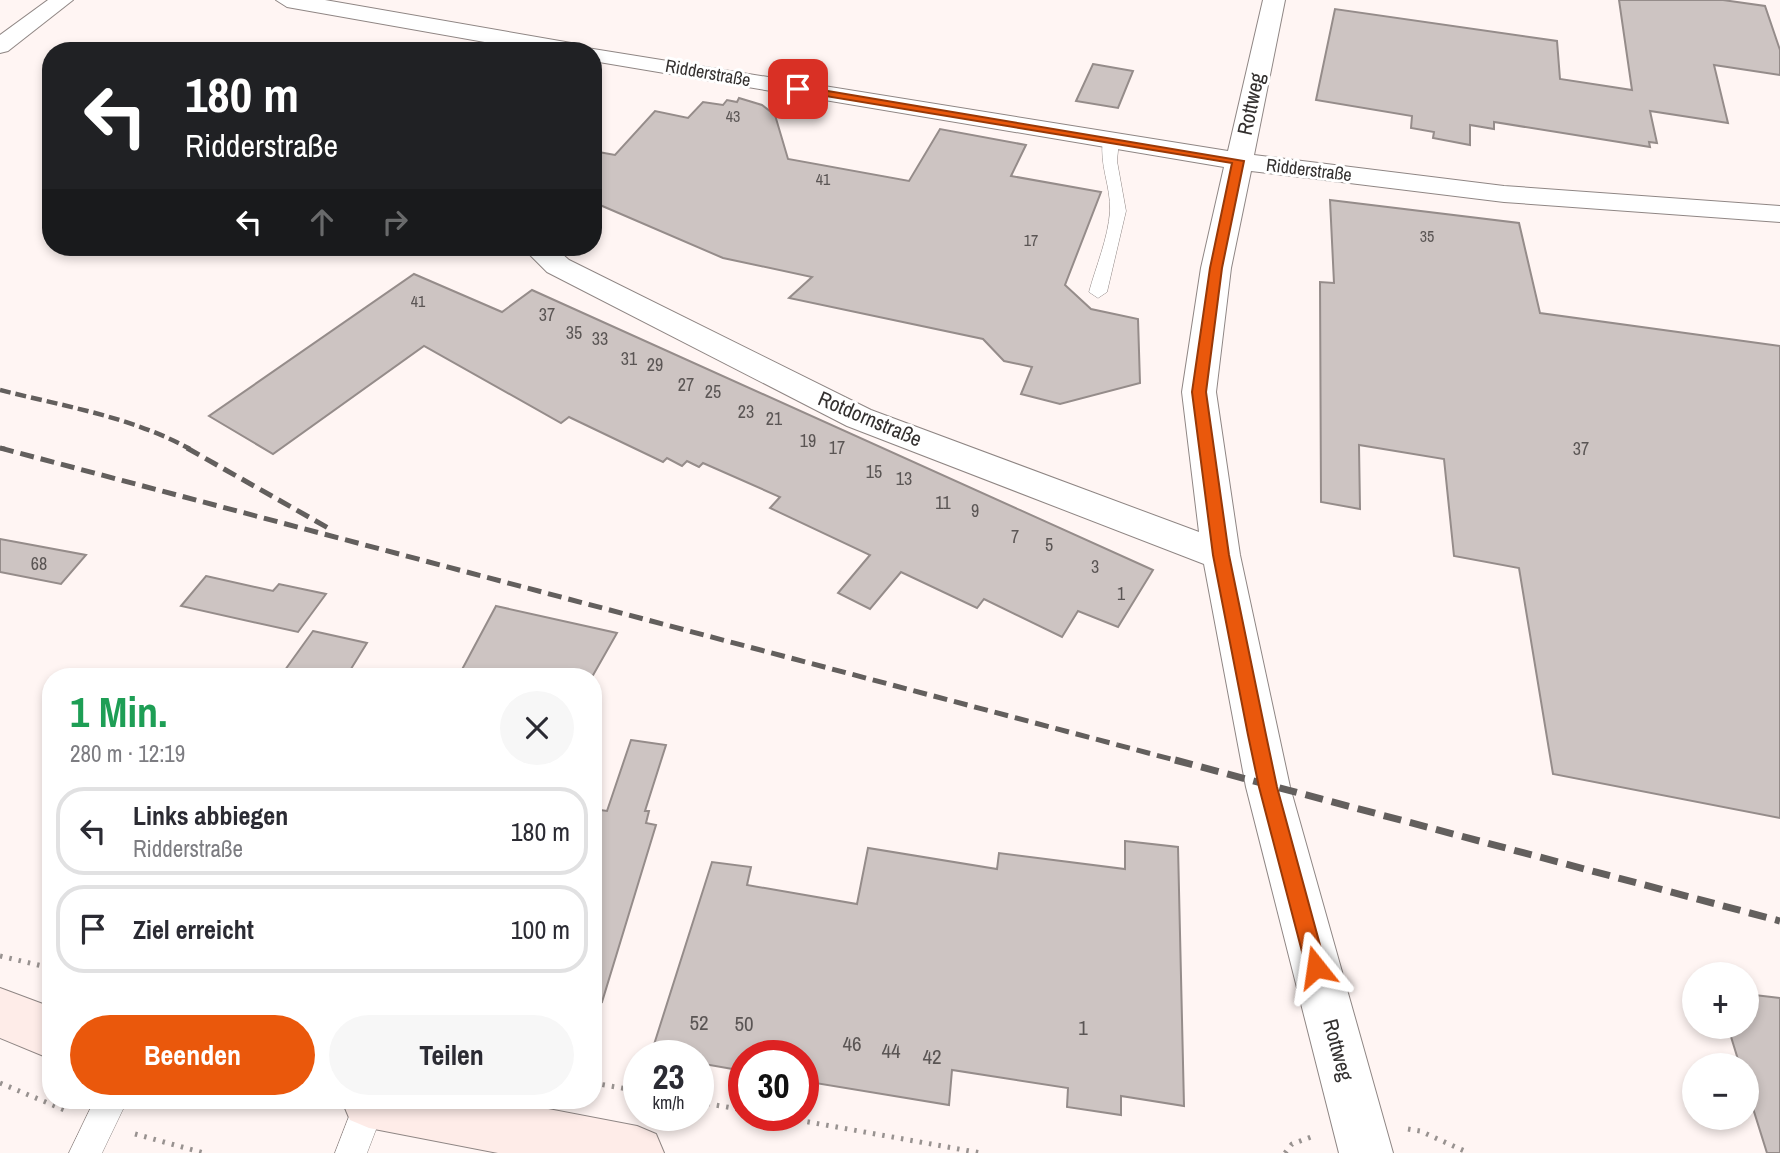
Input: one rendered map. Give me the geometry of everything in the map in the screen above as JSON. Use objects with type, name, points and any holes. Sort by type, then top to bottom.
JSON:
[{"type":"main road","points":[[0,1013],[42,1029]]},
{"type":"main road","points":[[411,1109],[637,1153]]},
{"type":"street","points":[[0,46],[62,0]]},
{"type":"street","points":[[287,0],[493,42]]},
{"type":"street","name":"Rottweg","points":[[1274,0],[1216,268],[1199,392],[1221,555],[1268,787],[1366,1153]]},
{"type":"street","name":"Ridderstraße","points":[[602,55],[1238,161],[1504,194],[1780,214]]},
{"type":"street","name":"Rotdornstraße","points":[[547,256],[558,266],[859,418],[1221,555]]},
{"type":"lane","points":[[1098,292],[1118,209],[1110,178],[1108,154],[1111,140]]},
{"type":"lane","points":[[86,1153],[107,1109]]},
{"type":"lane","points":[[351,1153],[367,1109]]},
{"type":"path","points":[[0,956],[42,966]]},
{"type":"path","points":[[602,1085],[623,1088]]},
{"type":"path","points":[[819,1124],[981,1153]]},
{"type":"building","points":[[1619,0],[1723,0],[1765,6],[1780,50],[1780,75],[1714,65],[1728,123],[1650,111],[1657,143],[1649,142],[1650,147],[1494,122],[1494,129],[1470,125],[1470,145],[1433,138],[1434,132],[1411,128],[1412,116],[1316,100],[1335,9],[1557,41],[1560,79],[1632,90]]},
{"type":"building","points":[[1093,64],[1133,71],[1118,108],[1076,101]]},
{"type":"building","points":[[739,98],[762,105],[775,115],[788,159],[909,181],[940,129],[1026,145],[1011,176],[1101,192],[1065,285],[1091,309],[1138,319],[1140,383],[1060,404],[1021,394],[1032,367],[1004,361],[983,339],[789,298],[812,277],[723,258],[602,206],[602,153],[615,155],[655,111],[688,118],[703,102],[723,105],[727,100],[737,102]]},
{"type":"building","points":[[1330,200],[1519,223],[1540,313],[1780,346],[1780,818],[1553,774],[1519,568],[1454,556],[1444,459],[1359,445],[1360,509],[1321,502],[1320,282],[1334,283]]},
{"type":"building","points":[[414,274],[502,312],[532,290],[1153,570],[1118,627],[1078,611],[1062,637],[984,599],[977,608],[901,572],[870,609],[838,593],[870,555],[770,508],[780,497],[703,463],[699,467],[687,461],[682,466],[667,458],[663,462],[569,417],[561,423],[424,346],[273,454],[209,416]]},
{"type":"building","points":[[0,539],[86,555],[61,584],[0,572]]},
{"type":"building","points":[[206,576],[273,591],[279,584],[326,594],[298,632],[181,606]]},
{"type":"building","points":[[496,606],[617,633],[597,668],[463,668]]},
{"type":"building","points":[[313,631],[367,643],[352,668],[286,668]]},
{"type":"building","points":[[631,740],[666,745],[645,811],[649,811],[646,823],[656,825],[602,1002],[602,810],[607,811]]},
{"type":"building","points":[[1125,841],[1178,847],[1184,1106],[1121,1096],[1121,1115],[1067,1107],[1068,1088],[952,1070],[949,1105],[819,1084],[819,1040],[728,1040],[728,1068],[714,1066],[714,1040],[655,1040],[712,862],[751,867],[747,885],[857,904],[868,848],[997,869],[999,853],[1125,869]]},
{"type":"building","points":[[1759,996],[1780,998],[1780,1153],[1767,1153],[1759,1127],[1759,1053],[1736,1053],[1732,1039],[1759,1039]]},
{"type":"railway","points":[[0,390],[121,420],[190,449]]},
{"type":"railway","points":[[5,449],[0,448],[1182,762]]},
{"type":"railway","points":[[187,448],[330,529]]},
{"type":"railway","points":[[1175,760],[1780,921]]},
{"type":"route","points":[[798,89],[1238,161],[1216,268],[1199,392],[1221,555],[1257,735],[1268,787],[1316,967]]}]
